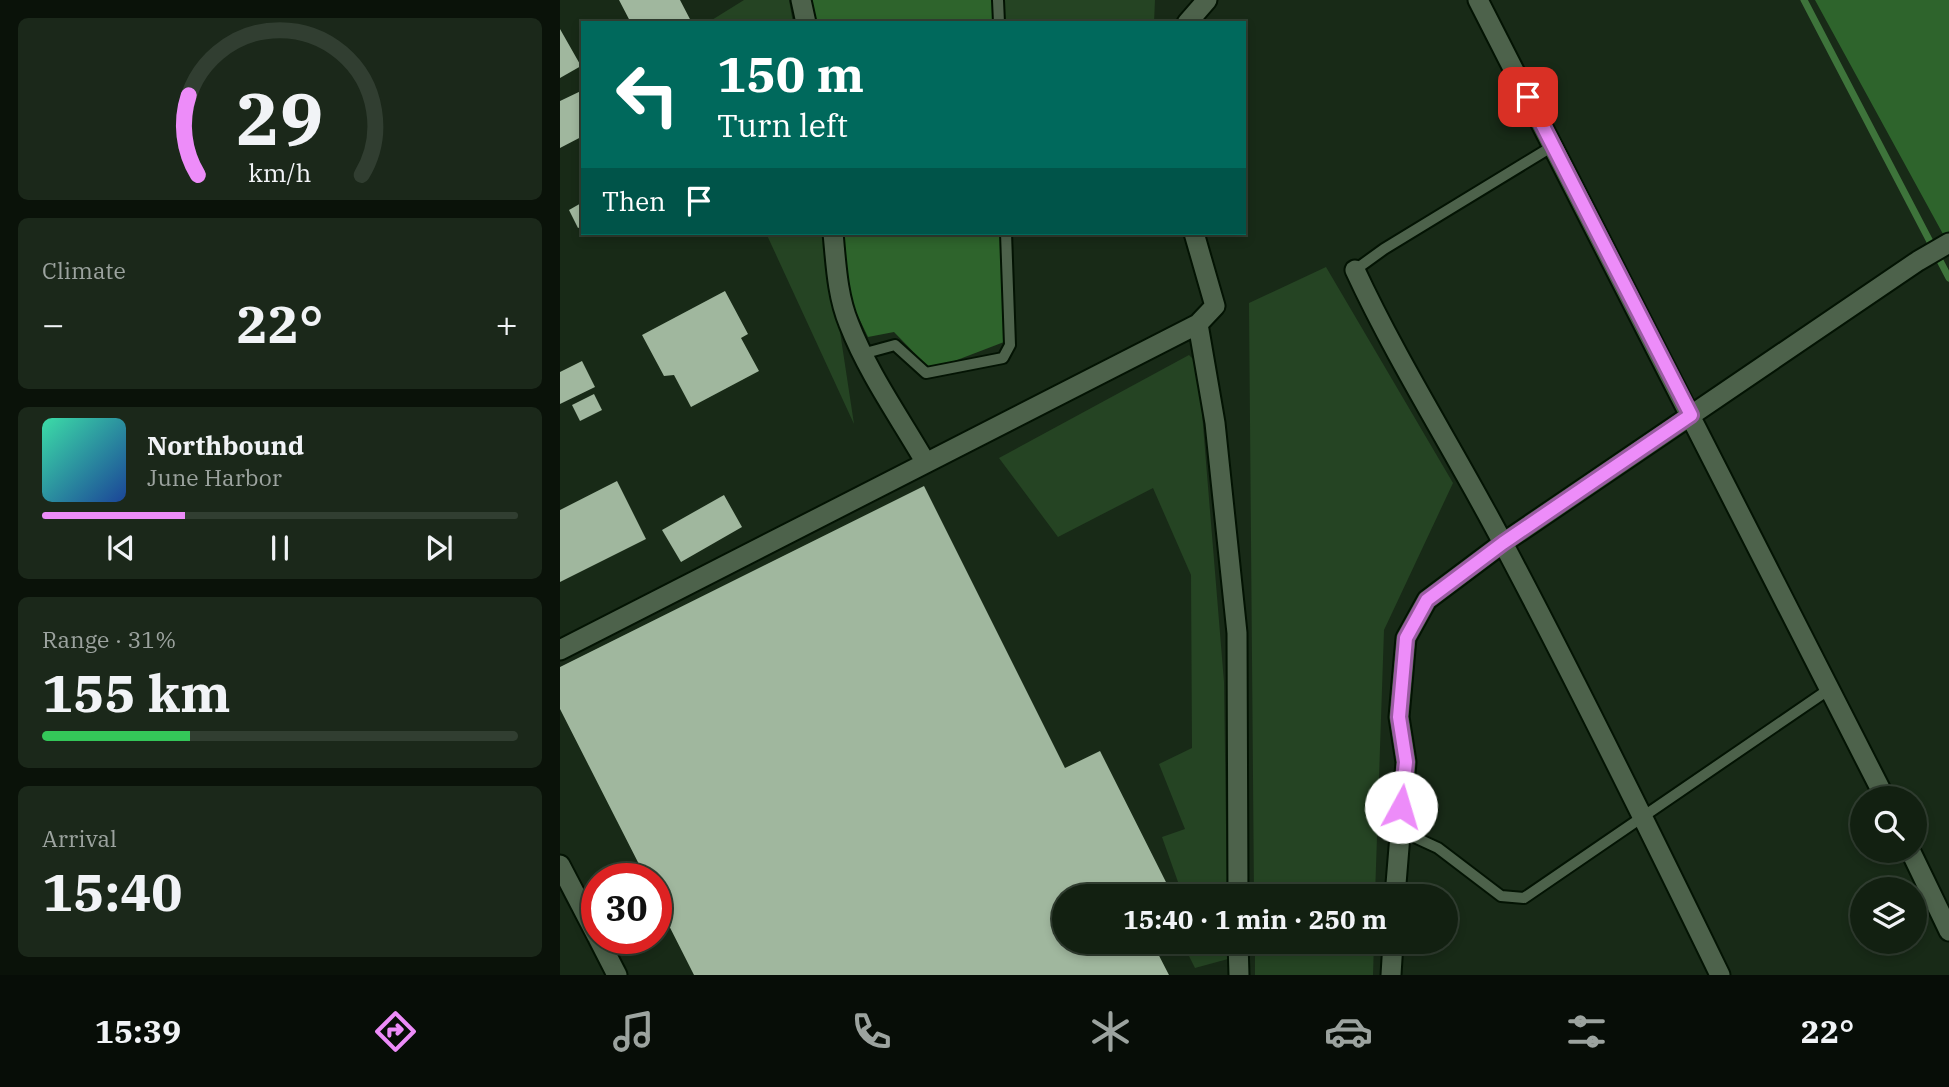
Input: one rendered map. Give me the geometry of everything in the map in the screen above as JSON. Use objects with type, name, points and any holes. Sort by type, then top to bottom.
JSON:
[{"type":"street","points":[[801,0],[806,21]]},
{"type":"street","points":[[1189,21],[1206,0]]},
{"type":"street","points":[[1478,0],[1879,786]]},
{"type":"street","points":[[833,235],[838,282],[848,322],[862,354],[926,463]]},
{"type":"street","points":[[560,650],[1198,324],[1215,306],[1195,235]]},
{"type":"street","points":[[1396,884],[1406,762],[1399,717],[1406,638],[1427,600],[1503,543],[1918,261],[1947,245]]},
{"type":"street","points":[[1355,270],[1408,373],[1503,543],[1644,816],[1720,975]]},
{"type":"street","points":[[1198,324],[1215,423],[1237,633],[1238,884]]},
{"type":"street","points":[[1916,863],[1949,930]]},
{"type":"street","points":[[560,865],[581,906]]},
{"type":"street","points":[[606,954],[617,975]]},
{"type":"street","points":[[1238,954],[1239,975]]},
{"type":"street","points":[[1391,975],[1392,954]]},
{"type":"lane","points":[[998,0],[999,21]]},
{"type":"lane","points":[[1355,270],[1384,248],[1553,146]]},
{"type":"lane","points":[[862,354],[895,345],[926,373],[1003,358],[1010,345],[1006,235]]},
{"type":"lane","points":[[1399,830],[1438,848],[1501,896],[1524,898],[1831,688]]},
{"type":"green space","points":[[744,0],[789,0],[793,21],[710,21]]},
{"type":"green space","points":[[809,0],[992,0],[994,21],[812,21]]},
{"type":"green space","points":[[1001,0],[1155,0],[1154,21],[1002,21]]},
{"type":"green space","points":[[1815,0],[1949,0],[1949,245]]},
{"type":"green space","points":[[767,235],[825,235],[854,424]]},
{"type":"green space","points":[[838,235],[1002,235],[1004,342],[931,370],[894,332],[868,337],[844,287]]},
{"type":"green space","points":[[1326,267],[1453,483],[1384,630],[1375,884],[1254,884],[1249,303]]},
{"type":"green space","points":[[1189,355],[1198,364],[1224,682],[1227,884],[1179,884],[1162,837],[1185,829],[1159,764],[1192,748],[1191,575],[1153,488],[1058,537],[999,458]]},
{"type":"green space","points":[[1188,954],[1228,954],[1228,959],[1195,968]]},
{"type":"green space","points":[[1255,954],[1374,954],[1373,975],[1255,975]]},
{"type":"building","points":[[619,0],[680,0],[691,21],[630,21]]},
{"type":"building","points":[[560,29],[581,66],[560,78]]},
{"type":"building","points":[[581,91],[581,137],[560,148],[560,101]]},
{"type":"building","points":[[581,203],[581,227],[578,228],[569,210]]},
{"type":"building","points":[[725,291],[748,334],[741,338],[759,371],[691,407],[674,375],[664,376],[642,335]]},
{"type":"building","points":[[582,361],[595,387],[560,404],[560,372]]},
{"type":"building","points":[[594,394],[602,410],[580,421],[572,405]]},
{"type":"building","points":[[617,481],[646,539],[560,582],[560,510]]},
{"type":"building","points":[[924,486],[1065,768],[1100,751],[1167,884],[1052,884],[1052,954],[1158,954],[1169,975],[694,975],[672,932],[672,863],[638,863],[560,709],[560,667]]},
{"type":"building","points":[[724,495],[742,527],[681,562],[662,530]]},
{"type":"waterway","points":[[1804,0],[1949,278]]},
{"type":"route","points":[[1401,807],[1406,762],[1399,717],[1406,638],[1427,600],[1503,543],[1691,415],[1528,97]]}]
